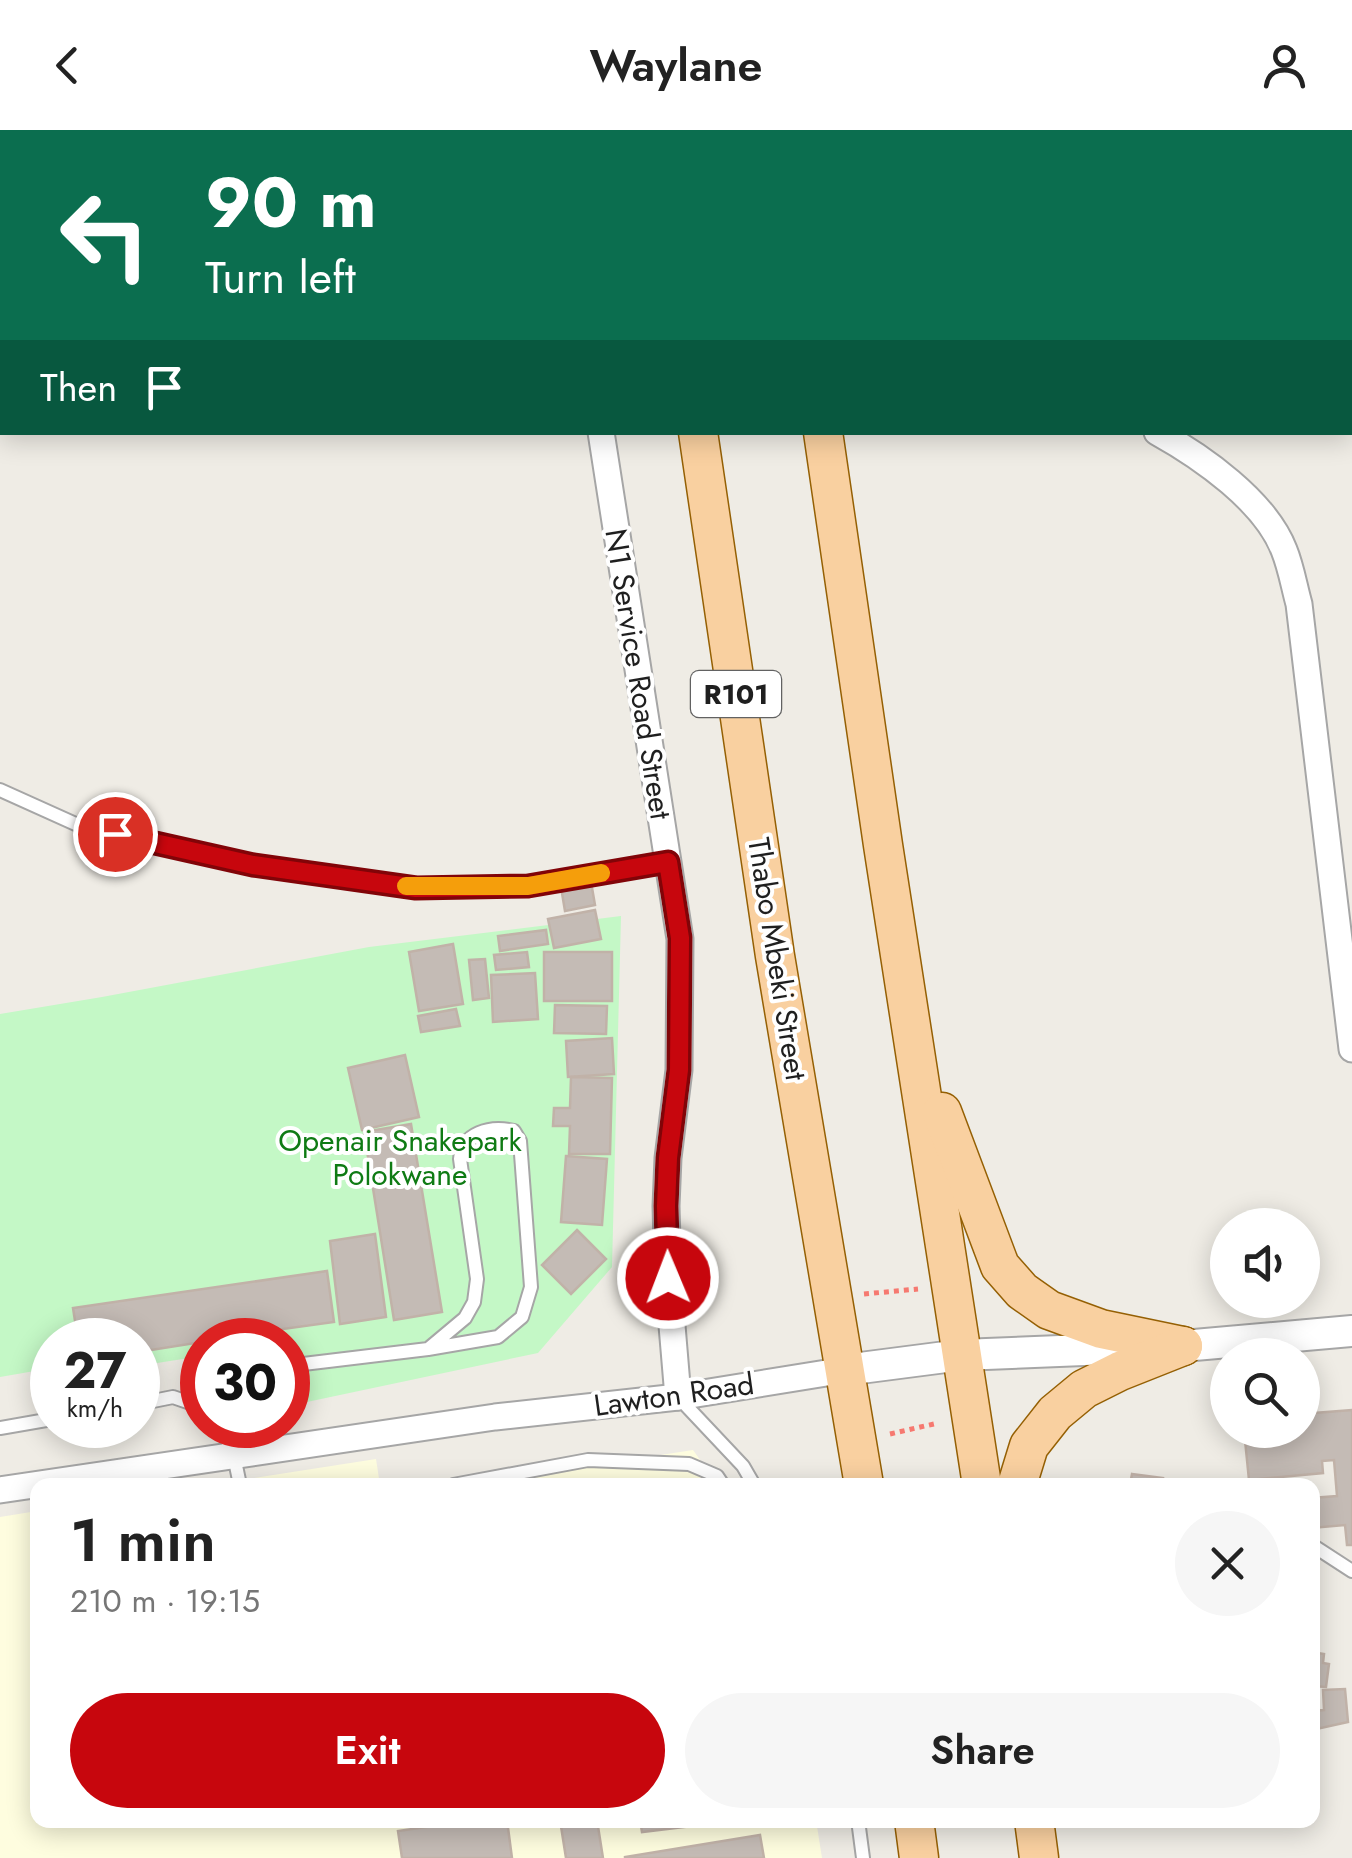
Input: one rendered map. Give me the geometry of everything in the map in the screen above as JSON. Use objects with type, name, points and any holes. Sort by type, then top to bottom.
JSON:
[{"type":"main road","name":"Thabo Mbeki Street","points":[[698,435],[775,956],[863,1478]]},
{"type":"main road","points":[[822,435],[981,1478]]},
{"type":"main road","points":[[912,1025],[1000,1266],[1022,1291],[1050,1310],[1101,1330],[1183,1346]]},
{"type":"main road","points":[[1019,1478],[1030,1446],[1055,1413],[1084,1389],[1183,1346]]},
{"type":"main road","points":[[915,1828],[919,1858]]},
{"type":"main road","points":[[1035,1828],[1039,1858]]},
{"type":"street","name":"N1 Service Road Street","points":[[602,435],[680,938],[679,1070],[666,1206],[678,1397]]},
{"type":"street","points":[[1162,435],[1252,501],[1283,547],[1300,604],[1352,1049]]},
{"type":"street","name":"Lawton Road","points":[[310,1433],[678,1397],[961,1355],[1183,1346],[1352,1331]]},
{"type":"street","name":"Lawton Road","points":[[83,1478],[234,1456],[249,1448]]},
{"type":"street","name":"Lawton Road","points":[[0,1490],[30,1486]]},
{"type":"lane","points":[[0,790],[80,826],[253,865],[416,888],[528,886],[668,862]]},
{"type":"lane","points":[[310,1364],[428,1349],[498,1337],[522,1317],[531,1287],[520,1141],[514,1131],[502,1128],[469,1137],[461,1147],[477,1279],[474,1302],[465,1318],[428,1349]]},
{"type":"lane","points":[[678,1397],[750,1478]]},
{"type":"lane","points":[[0,1428],[30,1422]]},
{"type":"lane","points":[[230,1448],[239,1478]]},
{"type":"lane","points":[[491,1478],[588,1460],[690,1464],[718,1478]]},
{"type":"lane","points":[[1320,1550],[1352,1571]]},
{"type":"lane","points":[[859,1828],[864,1858]]},
{"type":"path","points":[[834,1298],[951,1286]]},
{"type":"path","points":[[857,1442],[970,1416]]},
{"type":"shaded area","points":[[693,1450],[713,1478],[511,1478]]},
{"type":"shaded area","points":[[376,1459],[379,1478],[254,1478]]},
{"type":"shaded area","points":[[30,1512],[30,1828],[817,1828],[822,1858],[0,1858],[0,1517]]},
{"type":"green space","name":"Openair Snakepark Polokwane","points":[[621,916],[612,1267],[538,1353],[310,1401],[310,1318],[180,1318],[180,1359],[160,1363],[160,1318],[30,1318],[30,1372],[0,1377],[0,1014],[369,947]]},
{"type":"building","points":[[591,882],[595,905],[565,911],[561,887]]},
{"type":"building","points":[[595,910],[601,939],[554,948],[548,919]]},
{"type":"building","points":[[546,930],[548,944],[500,951],[498,936]]},
{"type":"building","points":[[453,944],[463,1004],[419,1011],[409,952]]},
{"type":"building","points":[[527,952],[529,967],[496,970],[494,955]]},
{"type":"building","points":[[544,952],[612,952],[612,1001],[544,1001]]},
{"type":"building","points":[[485,959],[489,998],[473,1000],[469,960]]},
{"type":"building","points":[[535,973],[538,1019],[493,1022],[491,975]]},
{"type":"building","points":[[555,1005],[607,1006],[606,1034],[554,1033]]},
{"type":"building","points":[[456,1009],[460,1026],[421,1032],[418,1016]]},
{"type":"building","points":[[612,1038],[614,1074],[568,1077],[566,1041]]},
{"type":"building","points":[[405,1055],[419,1117],[362,1130],[348,1068]]},
{"type":"building","points":[[571,1077],[612,1078],[610,1154],[569,1154],[570,1126],[553,1126],[554,1108],[570,1108]]},
{"type":"building","points":[[411,1124],[442,1312],[394,1320],[364,1132]]},
{"type":"building","points":[[566,1156],[607,1159],[602,1225],[561,1222]]},
{"type":"building","points":[[577,1230],[606,1259],[571,1294],[542,1265]]},
{"type":"building","points":[[375,1234],[386,1317],[340,1324],[330,1241]]},
{"type":"building","points":[[327,1271],[334,1322],[310,1325],[310,1318],[180,1318],[180,1345],[160,1349],[160,1318],[75,1318],[73,1308]]},
{"type":"building","points":[[1352,1410],[1352,1545],[1347,1545],[1345,1525],[1320,1527],[1320,1497],[1337,1496],[1334,1460],[1322,1461],[1323,1473],[1249,1478],[1246,1448],[1320,1448],[1320,1413]]},
{"type":"building","points":[[1132,1474],[1163,1478],[1131,1478]]},
{"type":"building","points":[[1320,1653],[1324,1654],[1323,1663],[1329,1664],[1326,1687],[1320,1687]]},
{"type":"building","points":[[1345,1689],[1348,1722],[1320,1728],[1323,1690]]},
{"type":"building","points":[[508,1828],[512,1858],[402,1858],[398,1831]]},
{"type":"building","points":[[561,1828],[598,1828],[603,1858],[566,1858]]},
{"type":"building","points":[[641,1828],[676,1828],[642,1832]]},
{"type":"building","points":[[760,1835],[764,1858],[625,1858],[625,1857]]},
{"type":"slow traffic","points":[[406,886],[528,886],[601,873]]},
{"type":"route","points":[[115,834],[253,865],[416,888],[528,886],[668,862],[680,938],[679,1070],[666,1206],[668,1278]]}]
